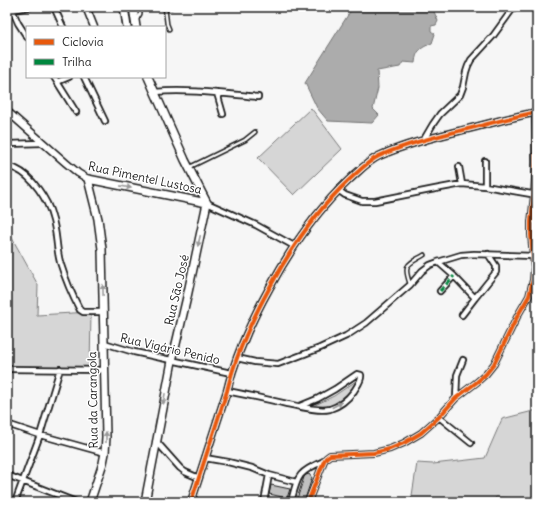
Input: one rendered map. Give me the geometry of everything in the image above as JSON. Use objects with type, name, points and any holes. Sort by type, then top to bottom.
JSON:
[{"type":"main road","points":[[124,7],[127,26]]},
{"type":"main road","points":[[132,7],[135,25]]},
{"type":"main road","points":[[148,78],[189,168],[207,203]]},
{"type":"main road","name":"Rua Pimentel Lustosa","points":[[88,179],[207,203]]},
{"type":"main road","name":"Rua da Carangola","points":[[88,179],[98,219],[102,249],[106,436],[103,463],[90,502]]},
{"type":"main road","name":"Rua São José","points":[[145,502],[172,361],[207,203]]},
{"type":"street","points":[[26,35],[18,23],[12,9],[29,7]]},
{"type":"street","points":[[54,7],[63,26]]},
{"type":"street","points":[[86,7],[94,26]]},
{"type":"street","points":[[423,140],[440,114],[460,95],[471,60],[493,36],[514,7]]},
{"type":"street","points":[[84,78],[104,121]]},
{"type":"street","points":[[56,79],[76,112]]},
{"type":"street","points":[[155,92],[182,91],[258,97]]},
{"type":"street","points":[[217,93],[224,114]]},
{"type":"street","name":"Rua Pimentel Lustosa","points":[[7,111],[78,173],[88,179]]},
{"type":"street","points":[[191,502],[236,358],[250,325],[294,246],[338,190],[362,168],[378,156],[423,140],[536,112],[536,195],[531,222],[531,235],[535,255],[533,280],[529,296],[494,364],[486,374],[456,398],[439,417],[421,433],[404,443],[390,449],[374,453],[330,455],[324,461],[308,502]]},
{"type":"street","points":[[7,144],[43,143]]},
{"type":"street","points":[[485,161],[485,186]]},
{"type":"street","points":[[7,166],[16,169],[27,178],[48,204],[52,217],[60,261],[80,310],[83,312],[103,312]]},
{"type":"street","points":[[458,167],[462,184]]},
{"type":"street","points":[[338,190],[345,195],[362,201],[375,201],[435,188],[462,184],[485,186],[536,195]]},
{"type":"street","points":[[207,203],[256,225],[294,246]]},
{"type":"street","points":[[462,315],[496,272],[496,266],[488,254]]},
{"type":"street","points":[[236,358],[255,362],[278,364],[346,336],[366,323],[410,285],[430,265],[438,262],[461,255],[535,255]]},
{"type":"street","points":[[438,262],[475,298]]},
{"type":"street","points":[[440,291],[454,276]]},
{"type":"street","name":"Rua Vigário Penido","points":[[104,342],[134,352],[231,373]]},
{"type":"street","points":[[456,398],[457,375],[462,360]]},
{"type":"street","points":[[7,369],[104,370]]},
{"type":"street","points":[[15,502],[40,435],[60,370]]},
{"type":"street","points":[[226,391],[300,406],[320,410],[330,409],[350,398],[362,377],[361,375],[357,374],[335,389],[300,406]]},
{"type":"street","points":[[439,417],[472,444]]},
{"type":"street","points":[[7,424],[105,453]]},
{"type":"street","points":[[156,441],[180,468],[185,472],[199,478]]},
{"type":"street","points":[[205,458],[252,468],[270,475],[296,482]]},
{"type":"street","points":[[291,502],[296,482],[304,471],[324,461]]},
{"type":"street","points":[[7,475],[76,502]]},
{"type":"street","points":[[264,502],[270,475]]},
{"type":"lane","points":[[135,25],[140,14],[141,7]]},
{"type":"lane","points":[[169,29],[165,7],[171,7]]},
{"type":"lane","points":[[189,168],[245,140],[255,132]]},
{"type":"lane","points":[[410,285],[406,270],[407,266],[409,263],[424,255]]},
{"type":"shaded area","points":[[353,7],[432,7],[438,21],[436,25],[431,26],[431,31],[435,34],[432,43],[425,46],[418,52],[415,63],[403,62],[400,67],[377,71],[378,88],[373,109],[379,115],[372,123],[328,121],[317,108],[305,83]]},
{"type":"shaded area","points":[[311,108],[342,149],[294,195],[258,158]]},
{"type":"shaded area","points":[[7,229],[38,285],[37,315],[91,312],[90,369],[7,368]]},
{"type":"shaded area","points":[[359,379],[349,396],[341,402],[327,409],[313,406],[334,396]]},
{"type":"shaded area","points":[[537,410],[537,501],[496,497],[493,502],[411,502],[417,463],[433,464],[485,458],[502,419]]},
{"type":"building","points":[[309,474],[312,478],[304,502],[296,502],[304,477]]},
{"type":"building","points":[[271,485],[290,489],[287,498],[269,494]]},
{"type":"marked path","points":[[440,291],[454,276]]},
{"type":"cycle path","points":[[191,502],[235,364],[250,325],[278,272],[305,230],[326,204],[360,170],[379,156],[431,138],[537,112]]},
{"type":"cycle path","points":[[308,502],[324,461],[330,455],[374,453],[390,449],[404,443],[421,433],[439,417],[456,398],[486,374],[494,364],[529,296],[533,280],[534,267],[531,222],[536,162],[535,113]]}]
